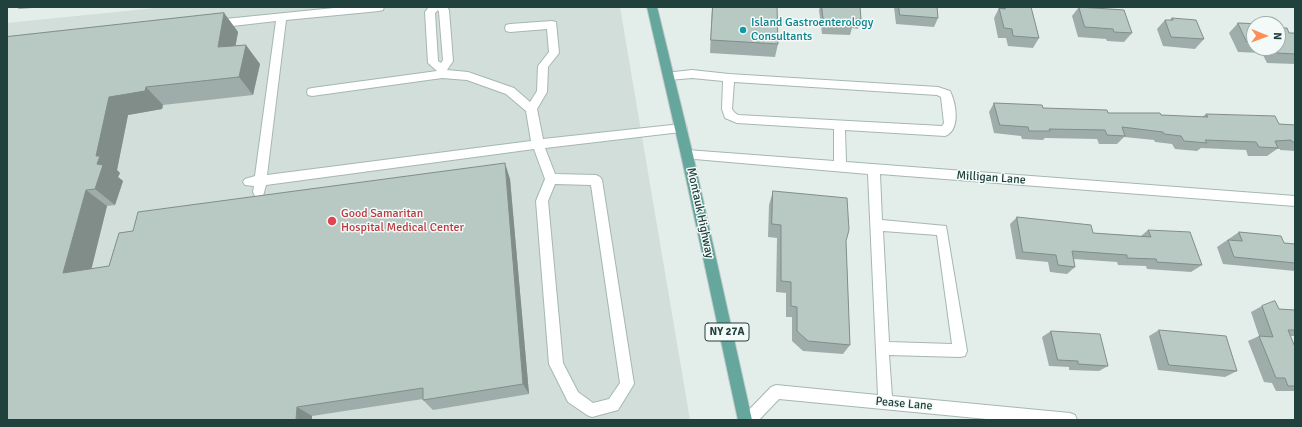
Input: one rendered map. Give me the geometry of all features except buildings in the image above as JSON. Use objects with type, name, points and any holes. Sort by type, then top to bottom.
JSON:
[{"type":"main road","name":"Montauk Highway","points":[[652,7],[681,128],[745,420]]},
{"type":"street","points":[[203,26],[379,7]]},
{"type":"street","points":[[435,7],[430,12],[433,63],[442,71]]},
{"type":"street","points":[[440,7],[444,10],[448,61],[442,71]]},
{"type":"street","points":[[259,192],[255,181],[281,18]]},
{"type":"street","points":[[510,28],[552,25],[554,52],[543,66],[542,92],[531,109]]},
{"type":"street","points":[[312,92],[442,71],[468,76],[510,91],[531,109],[538,144],[551,179],[542,201],[556,364],[573,397],[592,410],[612,405],[627,384],[596,180],[551,179]]},
{"type":"street","points":[[669,76],[692,74],[729,78],[938,92],[946,94],[950,124],[945,131],[737,119],[729,115],[727,109],[729,78]]},
{"type":"street","points":[[839,126],[840,166]]},
{"type":"street","points":[[255,181],[538,144],[681,128]]},
{"type":"street","name":"Milligan Lane","points":[[687,155],[1295,201]]},
{"type":"street","points":[[874,169],[886,403]]},
{"type":"street","points":[[877,225],[942,230],[960,352],[883,348]]},
{"type":"street","name":"Pease Lane","points":[[749,420],[776,392],[1070,420]]},
{"type":"shaded area","name":"Good Samaritan Hospital Medical Center","points":[[165,7],[620,7],[690,420],[7,420],[7,23]]},
{"type":"place","name":"Island Gastroenterology Consultants","points":[[743,30]]},
{"type":"place","name":"Good Samaritan Hospital Medical Center","points":[[332,221]]}]
